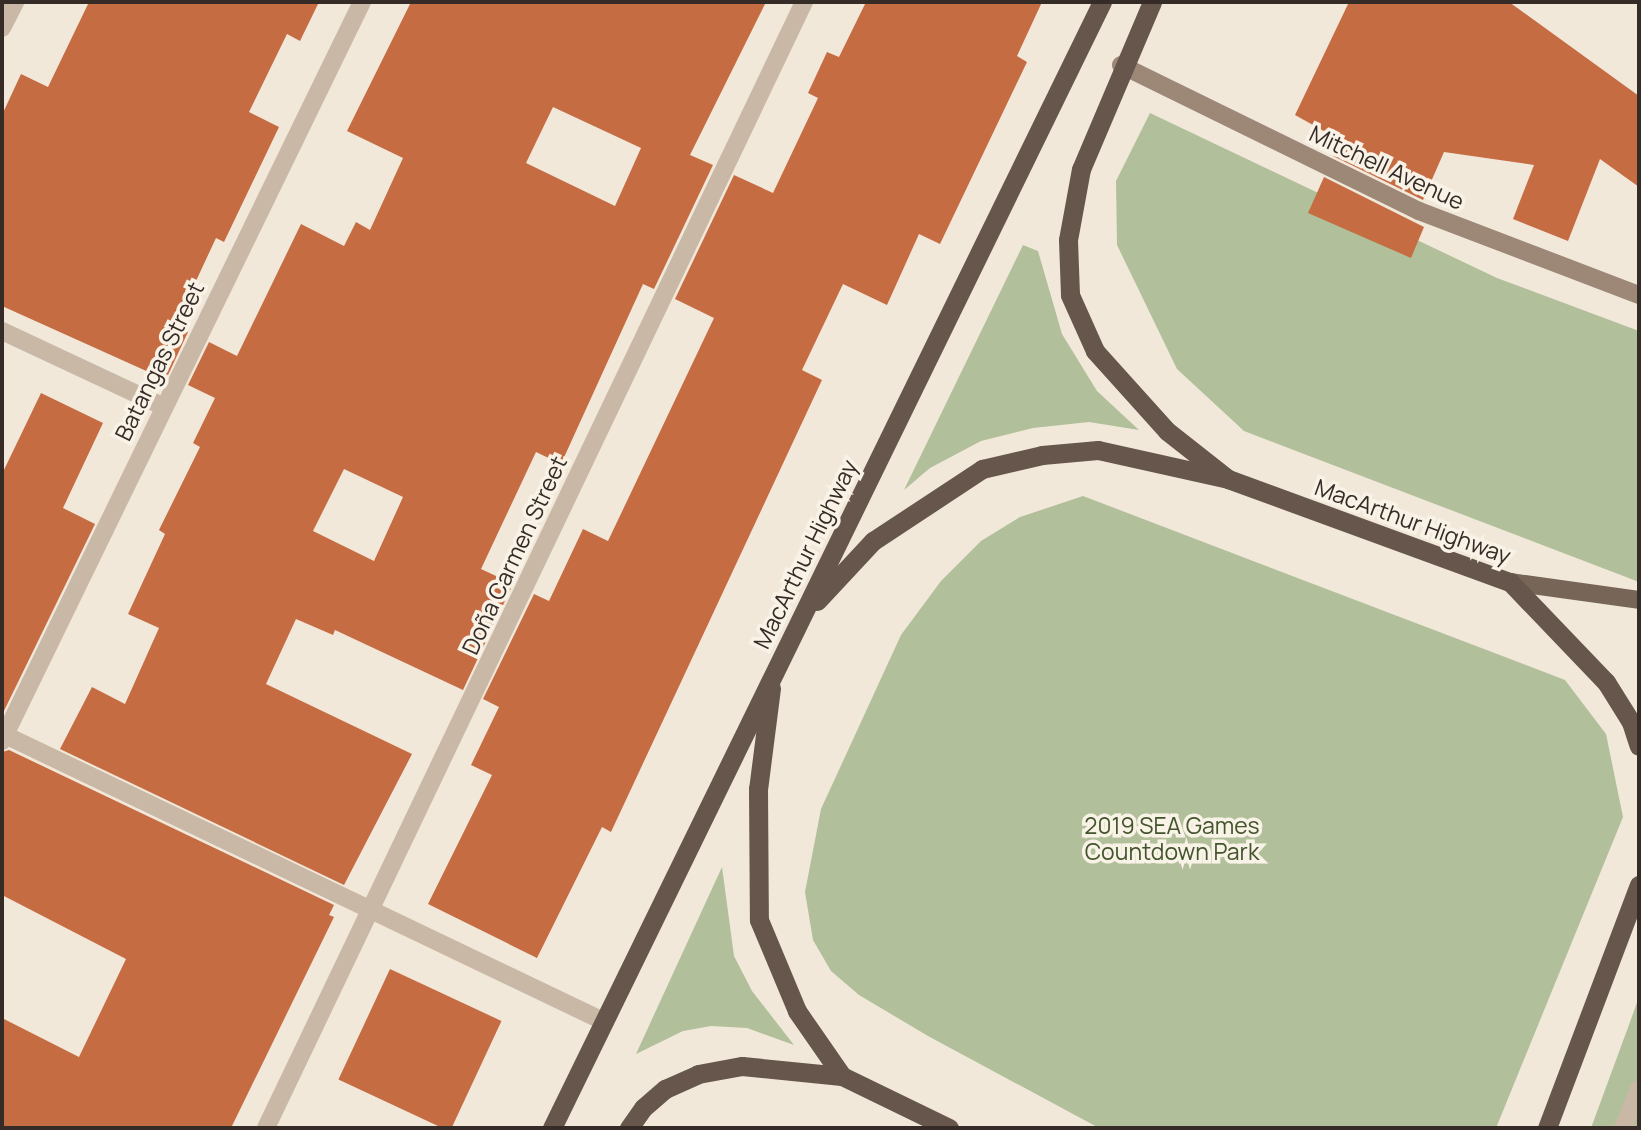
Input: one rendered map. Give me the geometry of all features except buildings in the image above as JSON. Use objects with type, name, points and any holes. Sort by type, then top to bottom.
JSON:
[{"type":"highway","name":"MacArthur Highway","points":[[552,1128],[601,1020],[803,615],[1102,2]]},
{"type":"highway","name":"MacArthur Highway","points":[[1152,2],[1121,65],[1081,169],[1068,240],[1070,295],[1095,351],[1127,391],[1167,431],[1228,479],[1510,582],[1606,682],[1631,722],[1639,746]]},
{"type":"highway","points":[[803,615],[873,541],[982,468],[1042,455],[1098,450],[1228,479]]},
{"type":"highway","points":[[773,673],[758,789],[759,920],[797,1011],[842,1076]]},
{"type":"highway","points":[[1547,1128],[1639,885]]},
{"type":"highway","points":[[629,1128],[643,1108],[665,1089],[698,1074],[742,1066],[842,1076],[949,1128]]},
{"type":"main road","name":"Mitchell Avenue","points":[[1121,65],[1419,211],[1639,295]]},
{"type":"main road","points":[[1510,582],[1639,600]]},
{"type":"street","points":[[2,28],[15,2]]},
{"type":"street","name":"Batangas Street","points":[[3,738],[362,2]]},
{"type":"street","name":"Doña Carmen Street","points":[[266,1128],[804,2]]},
{"type":"street","points":[[2,331],[164,407]]},
{"type":"street","points":[[3,738],[373,908],[601,1020]]},
{"type":"street","points":[[1623,1128],[1639,1089]]},
{"type":"green space","points":[[1150,113],[1497,278],[1639,331],[1639,582],[1244,431],[1177,369],[1117,245],[1116,181]]},
{"type":"green space","points":[[1023,245],[1038,251],[1062,334],[1097,391],[1139,430],[1089,422],[1033,428],[981,441],[930,468],[904,490]]},
{"type":"green space","name":"2019 SEA Games Countdown Park","points":[[1083,496],[1565,680],[1606,734],[1623,817],[1496,1128],[1099,1128],[928,1036],[859,995],[831,971],[813,940],[805,892],[821,809],[901,635],[941,581],[981,541],[1020,517]]},
{"type":"green space","points":[[722,867],[734,956],[752,991],[794,1045],[747,1028],[711,1026],[683,1031],[636,1054]]},
{"type":"green space","points":[[1639,997],[1639,1128],[1591,1128],[1630,1022]]}]
